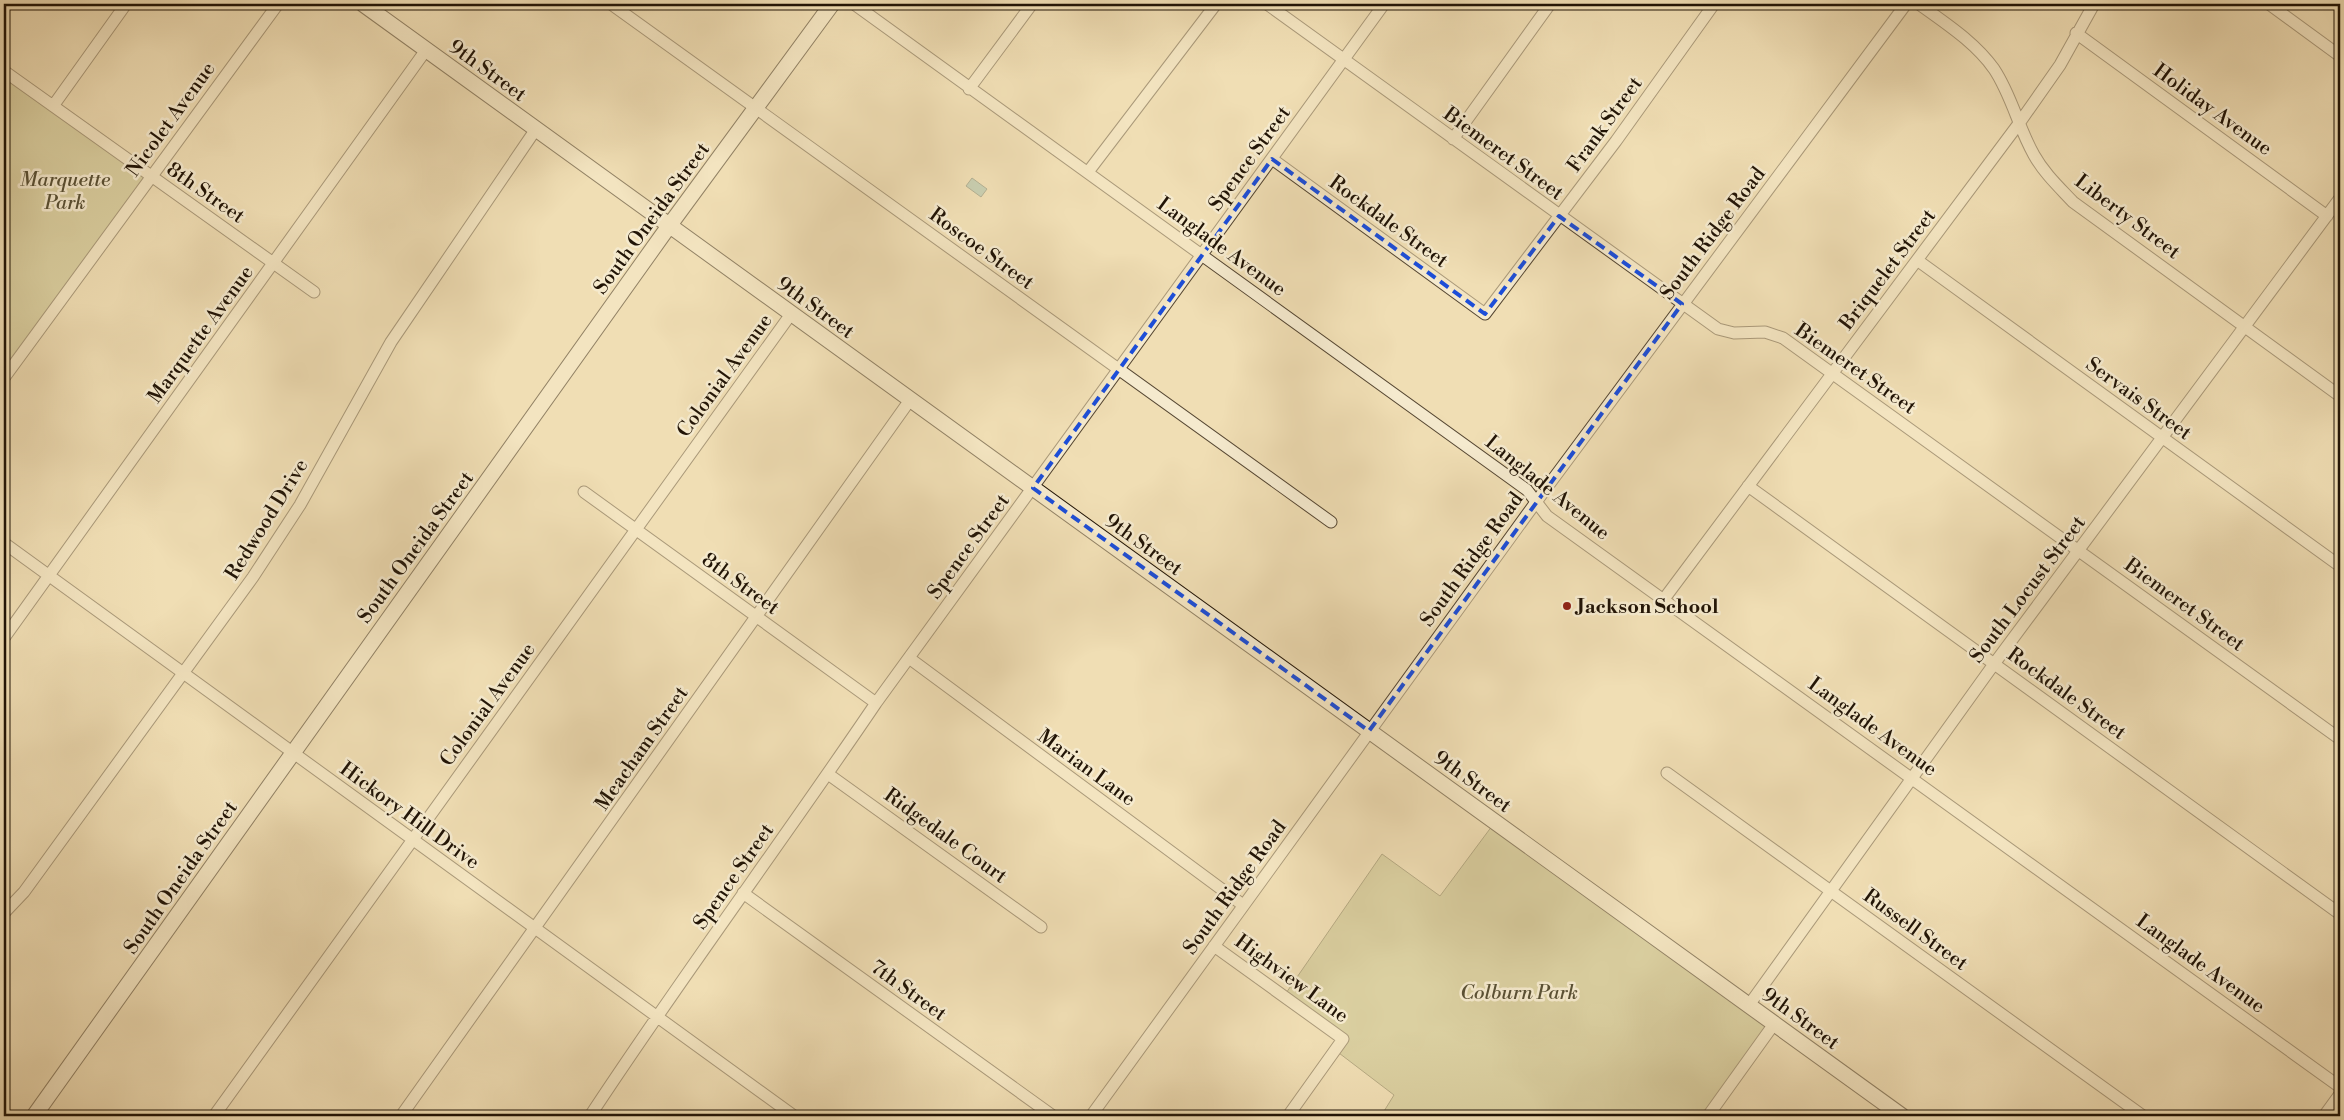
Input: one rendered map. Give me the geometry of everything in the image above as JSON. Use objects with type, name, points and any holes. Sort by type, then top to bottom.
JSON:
[{"type":"street","points":[[53,106],[126,4]]},
{"type":"street","name":"Nicolet Avenue","points":[[4,378],[278,4]]},
{"type":"street","name":"9th Street","points":[[363,4],[1902,1116]]},
{"type":"street","name":"Roscoe Street","points":[[611,4],[1331,522]]},
{"type":"street","name":"South Oneida Street","points":[[34,1116],[669,226],[832,4]]},
{"type":"street","name":"Langlade Avenue","points":[[854,4],[969,89],[1088,172],[1527,490],[1547,516],[2340,1087]]},
{"type":"street","points":[[969,89],[1032,4]]},
{"type":"street","points":[[1088,172],[1216,4]]},
{"type":"street","name":"Biemeret Street","points":[[1267,4],[1718,329],[1734,333],[1765,332],[1783,338],[1833,372],[2340,739]]},
{"type":"street","name":"Spence Street","points":[[590,1116],[656,1016],[744,894],[876,703],[1384,4]]},
{"type":"street","points":[[1453,138],[1550,4]]},
{"type":"street","name":"Frank Street","points":[[1486,314],[1714,4]]},
{"type":"street","name":"South Ridge Road","points":[[1091,1116],[1536,502],[1906,4]]},
{"type":"street","name":"Liberty Street","points":[[1919,4],[1964,37],[1993,68],[2012,99],[2033,154],[2045,172],[2073,202],[2340,396]]},
{"type":"street","name":"Briquelet Street","points":[[1664,599],[2020,122],[2060,65],[2076,33],[2094,4]]},
{"type":"street","points":[[2268,4],[2340,56]]},
{"type":"street","name":"Holiday Avenue","points":[[2076,33],[2328,216]]},
{"type":"street","name":"Marquette Avenue","points":[[4,638],[426,50]]},
{"type":"street","name":"8th Street","points":[[4,71],[314,292]]},
{"type":"street","name":"Redwood Drive","points":[[4,913],[24,892],[253,577],[300,505],[391,342],[536,129]]},
{"type":"street","name":"Rockdale Street","points":[[1272,159],[1486,314]]},
{"type":"street","name":"South Locust Street","points":[[1749,1005],[1994,664],[2340,198]]},
{"type":"street","name":"Servais Street","points":[[1917,260],[2340,566]]},
{"type":"street","name":"Colonial Avenue","points":[[214,1116],[791,314]]},
{"type":"street","name":"Meacham Street","points":[[401,1116],[536,929],[910,400]]},
{"type":"street","name":"Rockdale Street","points":[[1748,486],[2340,914]]},
{"type":"street","name":"8th Street","points":[[584,492],[876,703]]},
{"type":"street","name":"Hickory Hill Drive","points":[[4,543],[183,675],[656,1016],[786,1114]]},
{"type":"street","name":"Marian Lane","points":[[909,658],[1243,905]]},
{"type":"street","name":"Russell Street","points":[[1667,773],[2143,1116]]},
{"type":"street","name":"Ridgedale Court","points":[[828,774],[1041,927]]},
{"type":"street","name":"7th Street","points":[[744,894],[1053,1116]]},
{"type":"street","name":"Highview Lane","points":[[1214,946],[1343,1039],[1288,1116]]},
{"type":"street","points":[[1708,1116],[1774,1024]]},
{"type":"street","points":[[2324,1116],[2340,1094]]},
{"type":"highlighted area","points":[[1272,159],[1485,314],[1559,216],[1682,304],[1369,731],[1033,488]]},
{"type":"green space","name":"Marquette Park","points":[[4,71],[151,177],[4,378]]},
{"type":"green space","name":"Colburn Park","points":[[1495,822],[1774,1024],[1708,1116],[1381,1116],[1394,1095],[1335,1050],[1343,1039],[1284,996],[1382,854],[1440,896]]},
{"type":"shaded area","points":[[972,178],[987,189],[981,197],[966,186]]},
{"type":"place","name":"Jackson School","points":[[1567,606]]}]
